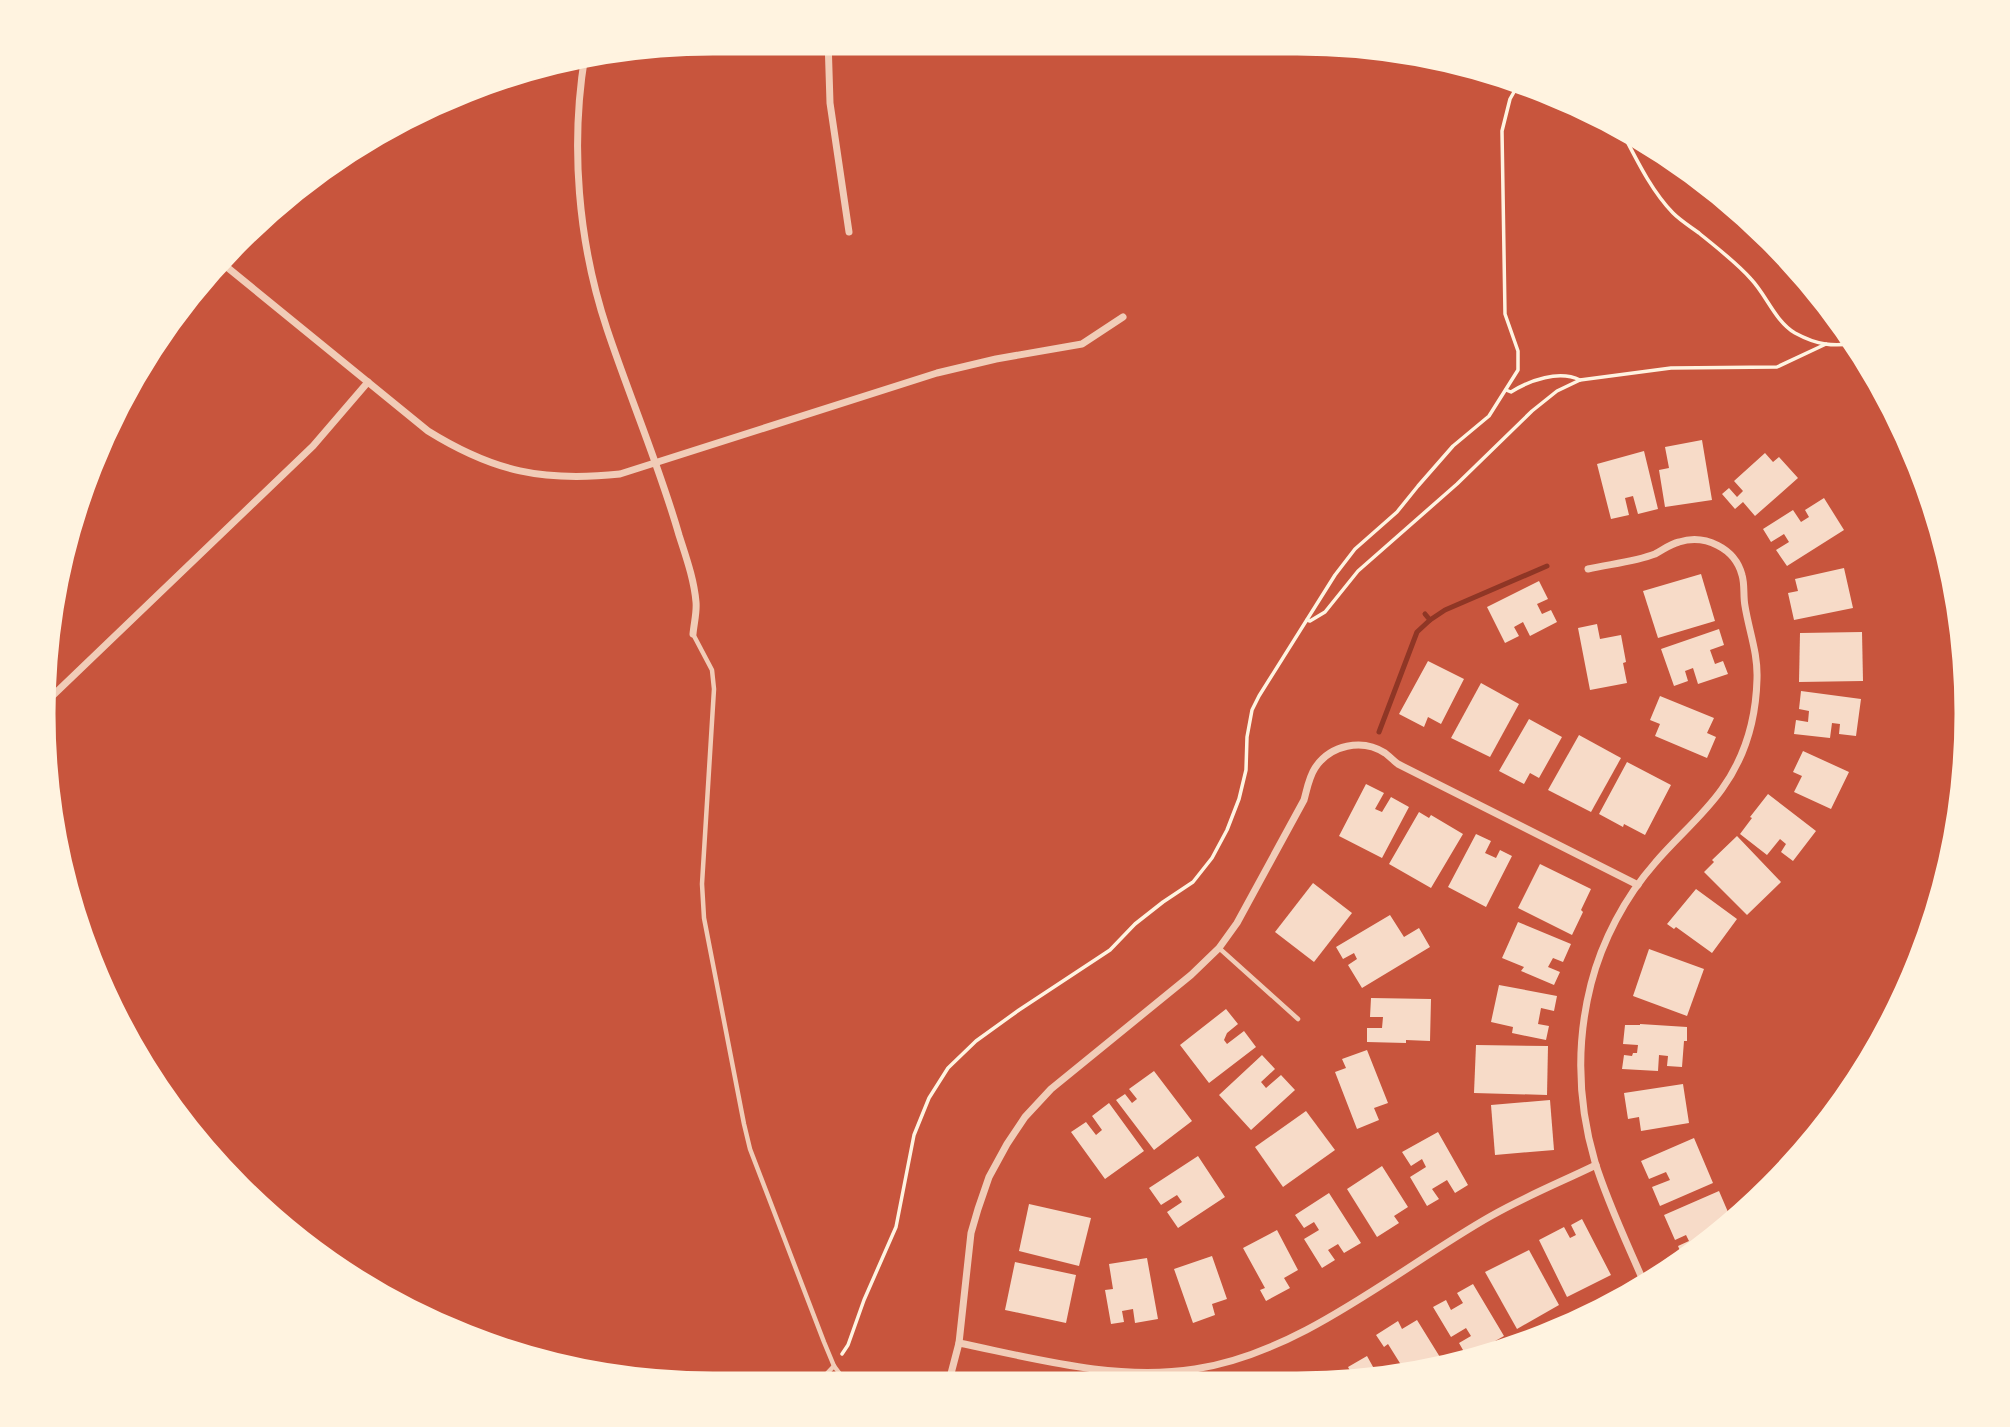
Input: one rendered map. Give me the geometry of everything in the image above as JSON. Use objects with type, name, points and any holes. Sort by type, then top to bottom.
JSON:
[{"type":"street","points":[[828,51],[830,103],[849,232]]},
{"type":"street","points":[[584,63],[578,127],[578,175],[593,279],[607,328],[657,463],[694,584],[696,604],[693,634]]},
{"type":"street","points":[[225,266],[428,431],[455,448],[486,462],[550,477],[620,474],[937,373],[996,359],[1082,344],[1123,317]]},
{"type":"street","points":[[51,697],[313,446],[368,382]]},
{"type":"street","points":[[1588,569],[1655,554],[1678,542],[1707,540],[1734,558],[1742,572],[1745,605],[1755,645],[1755,706],[1748,736],[1737,763],[1723,788],[1654,864],[1620,913],[1603,949],[1591,984],[1583,1021],[1581,1096],[1587,1131],[1596,1165],[1643,1278]]},
{"type":"street","points":[[950,1376],[959,1343],[971,1233],[989,1177],[1007,1144],[1025,1117],[1051,1089],[1181,984],[1219,948],[1237,922],[1304,800],[1315,767],[1326,755],[1340,748],[1370,746],[1384,752],[1398,764],[1638,885]]},
{"type":"street","points":[[959,1343],[1077,1368],[1117,1372],[1196,1369],[1234,1360],[1294,1337],[1492,1215],[1596,1165]]},
{"type":"street","points":[[1117,1372],[1117,1376]]},
{"type":"lane","points":[[693,634],[712,670],[714,690],[702,884],[708,941],[744,1124],[819,1329],[834,1366],[842,1376]]},
{"type":"lane","points":[[1219,948],[1298,1019]]},
{"type":"lane","points":[[824,1376],[834,1366]]},
{"type":"path","points":[[834,1366],[848,1345],[864,1300],[896,1227],[914,1135],[929,1098],[948,1068],[976,1041],[1110,950],[1135,924],[1193,882],[1212,858],[1239,799],[1246,770],[1247,737],[1252,710],[1335,575],[1355,549],[1397,512],[1453,446],[1489,416],[1518,370],[1518,351],[1505,314],[1502,131],[1510,99],[1516,88]]},
{"type":"path","points":[[1626,139],[1650,184],[1674,214],[1724,253],[1753,281],[1780,321],[1793,332],[1815,342],[1833,346],[1847,344]]},
{"type":"path","points":[[1307,620],[1310,621],[1325,612],[1358,571],[1557,391],[1580,380],[1671,368],[1777,367],[1826,344]]},
{"type":"path","points":[[1506,390],[1511,392],[1539,379],[1554,376],[1572,376],[1580,380]]},
{"type":"building","points":[[1702,440],[1712,500],[1665,507],[1659,470],[1669,468],[1665,447]]},
{"type":"building","points":[[1644,451],[1658,509],[1638,514],[1633,496],[1625,498],[1629,515],[1611,519],[1597,464]]},
{"type":"building","points":[[1765,453],[1773,462],[1779,457],[1798,478],[1755,516],[1743,502],[1735,509],[1722,494],[1729,488],[1737,497],[1743,491],[1734,481]]},
{"type":"building","points":[[1824,498],[1844,530],[1787,566],[1776,550],[1789,542],[1784,534],[1771,542],[1763,529],[1793,510],[1801,522],[1809,517],[1805,510]]},
{"type":"building","points":[[1844,568],[1853,608],[1794,620],[1788,593],[1798,591],[1795,579]]},
{"type":"building","points":[[1701,574],[1715,621],[1658,638],[1643,591]]},
{"type":"building","points":[[1539,581],[1548,599],[1537,604],[1542,614],[1551,610],[1557,622],[1530,636],[1523,622],[1514,627],[1519,636],[1505,643],[1487,607]]},
{"type":"building","points":[[1597,624],[1600,639],[1621,635],[1627,683],[1590,690],[1578,628]]},
{"type":"building","points":[[1719,629],[1724,645],[1710,650],[1715,664],[1723,661],[1728,674],[1698,684],[1693,668],[1685,671],[1688,681],[1674,686],[1661,649]]},
{"type":"building","points":[[1862,632],[1863,681],[1799,682],[1800,633]]},
{"type":"building","points":[[1428,661],[1464,679],[1441,724],[1428,717],[1424,727],[1399,714]]},
{"type":"building","points":[[1481,683],[1519,704],[1490,757],[1451,738]]},
{"type":"building","points":[[1801,691],[1861,699],[1856,736],[1839,734],[1840,724],[1832,723],[1830,738],[1794,734],[1796,720],[1808,722],[1809,711],[1799,709]]},
{"type":"building","points":[[1660,696],[1714,718],[1707,733],[1716,737],[1707,758],[1655,736],[1660,724],[1650,720]]},
{"type":"building","points":[[1529,719],[1562,737],[1539,778],[1530,773],[1524,784],[1499,771]]},
{"type":"building","points":[[1579,735],[1621,758],[1591,812],[1548,790]]},
{"type":"building","points":[[1803,751],[1849,772],[1831,809],[1794,792],[1802,776],[1793,772]]},
{"type":"building","points":[[1627,762],[1671,785],[1645,835],[1599,814]]},
{"type":"building","points":[[1366,784],[1384,793],[1375,809],[1382,812],[1391,797],[1409,807],[1382,858],[1339,836]]},
{"type":"building","points":[[1768,794],[1816,831],[1793,861],[1781,852],[1786,844],[1780,839],[1767,855],[1740,834]]},
{"type":"building","points":[[1419,812],[1429,818],[1431,815],[1463,834],[1431,888],[1389,864]]},
{"type":"building","points":[[1476,834],[1491,841],[1485,853],[1496,858],[1500,850],[1512,856],[1486,907],[1448,887]]},
{"type":"building","points":[[1737,836],[1781,882],[1747,915],[1704,872],[1714,862],[1712,860]]},
{"type":"building","points":[[1540,864],[1591,889],[1572,935],[1518,908]]},
{"type":"building","points":[[1313,883],[1352,913],[1314,962],[1275,932]]},
{"type":"building","points":[[1696,889],[1737,919],[1712,953],[1676,927],[1674,929],[1667,924]]},
{"type":"building","points":[[1390,915],[1404,937],[1419,928],[1430,947],[1362,988],[1348,965],[1357,959],[1354,953],[1343,959],[1336,947]]},
{"type":"building","points":[[1518,922],[1571,944],[1563,962],[1553,958],[1548,967],[1560,972],[1554,985],[1521,971],[1524,967],[1502,958]]},
{"type":"building","points":[[1649,949],[1704,969],[1687,1016],[1633,996]]},
{"type":"building","points":[[1499,985],[1557,996],[1554,1011],[1541,1008],[1538,1024],[1549,1026],[1546,1040],[1512,1033],[1513,1027],[1491,1022]]},
{"type":"building","points":[[1371,998],[1431,999],[1430,1041],[1367,1042],[1367,1028],[1382,1028],[1383,1017],[1370,1017]]},
{"type":"building","points":[[1226,1009],[1238,1024],[1227,1033],[1224,1040],[1227,1044],[1244,1031],[1256,1047],[1209,1083],[1180,1045]]},
{"type":"building","points":[[1625,1025],[1687,1027],[1682,1067],[1667,1066],[1668,1056],[1659,1055],[1658,1071],[1622,1069],[1624,1055],[1632,1056],[1637,1053],[1638,1045],[1623,1044]]},
{"type":"building","points":[[1476,1045],[1548,1046],[1547,1095],[1474,1093]]},
{"type":"building","points":[[1367,1050],[1388,1103],[1374,1108],[1379,1120],[1357,1129],[1335,1072],[1346,1068],[1342,1059]]},
{"type":"building","points":[[1262,1055],[1275,1069],[1261,1082],[1266,1088],[1281,1075],[1295,1090],[1251,1130],[1219,1095]]},
{"type":"building","points":[[1154,1071],[1192,1121],[1154,1150],[1116,1100],[1125,1094],[1132,1103],[1137,1099],[1129,1089]]},
{"type":"building","points":[[1683,1084],[1689,1123],[1641,1131],[1639,1117],[1628,1119],[1624,1093]]},
{"type":"building","points":[[1550,1100],[1554,1150],[1495,1155],[1491,1105]]},
{"type":"building","points":[[1109,1103],[1144,1151],[1105,1179],[1071,1132],[1086,1122],[1096,1135],[1102,1130],[1092,1116]]},
{"type":"building","points":[[1306,1111],[1335,1150],[1283,1187],[1255,1147]]},
{"type":"building","points":[[1438,1132],[1468,1185],[1455,1193],[1447,1180],[1432,1189],[1439,1199],[1427,1206],[1410,1177],[1426,1167],[1422,1159],[1411,1166],[1402,1152]]},
{"type":"building","points":[[1694,1138],[1713,1183],[1660,1206],[1652,1187],[1670,1180],[1666,1172],[1649,1179],[1641,1161]]},
{"type":"building","points":[[1198,1156],[1225,1197],[1178,1228],[1167,1212],[1182,1202],[1177,1195],[1161,1205],[1149,1188]]},
{"type":"building","points":[[1382,1166],[1408,1207],[1394,1216],[1399,1223],[1377,1237],[1347,1189]]},
{"type":"building","points":[[1719,1191],[1729,1215],[1681,1253],[1678,1246],[1689,1241],[1686,1235],[1675,1240],[1664,1215]]},
{"type":"building","points":[[1329,1193],[1361,1243],[1344,1253],[1338,1244],[1328,1250],[1335,1260],[1322,1268],[1304,1239],[1319,1230],[1314,1222],[1304,1228],[1295,1215]]},
{"type":"building","points":[[1029,1204],[1091,1218],[1079,1266],[1019,1251]]},
{"type":"building","points":[[1582,1219],[1611,1275],[1567,1297],[1539,1240],[1564,1227],[1570,1238],[1576,1235],[1571,1225]]},
{"type":"building","points":[[1277,1230],[1298,1270],[1284,1278],[1290,1288],[1266,1301],[1260,1290],[1265,1288],[1243,1248]]},
{"type":"building","points":[[1529,1250],[1559,1305],[1517,1329],[1485,1272]]},
{"type":"building","points":[[1212,1256],[1227,1299],[1212,1304],[1215,1315],[1193,1323],[1174,1269]]},
{"type":"building","points":[[1147,1258],[1158,1319],[1135,1323],[1133,1309],[1122,1311],[1124,1322],[1111,1324],[1105,1290],[1113,1289],[1109,1264]]},
{"type":"building","points":[[1015,1262],[1076,1275],[1066,1323],[1005,1310]]},
{"type":"building","points":[[1473,1284],[1504,1336],[1466,1355],[1459,1343],[1471,1336],[1466,1328],[1451,1337],[1433,1307],[1446,1300],[1451,1310],[1463,1303],[1457,1293]]},
{"type":"building","points":[[1417,1320],[1442,1360],[1403,1368],[1388,1344],[1384,1347],[1376,1335],[1398,1321],[1402,1329]]},
{"type":"building","points":[[1367,1356],[1376,1372],[1352,1374],[1348,1367]]},
{"type":"waterway","points":[[1430,620],[1445,610],[1547,566]]},
{"type":"waterway","points":[[1379,732],[1417,632],[1430,620],[1425,614]]}]
